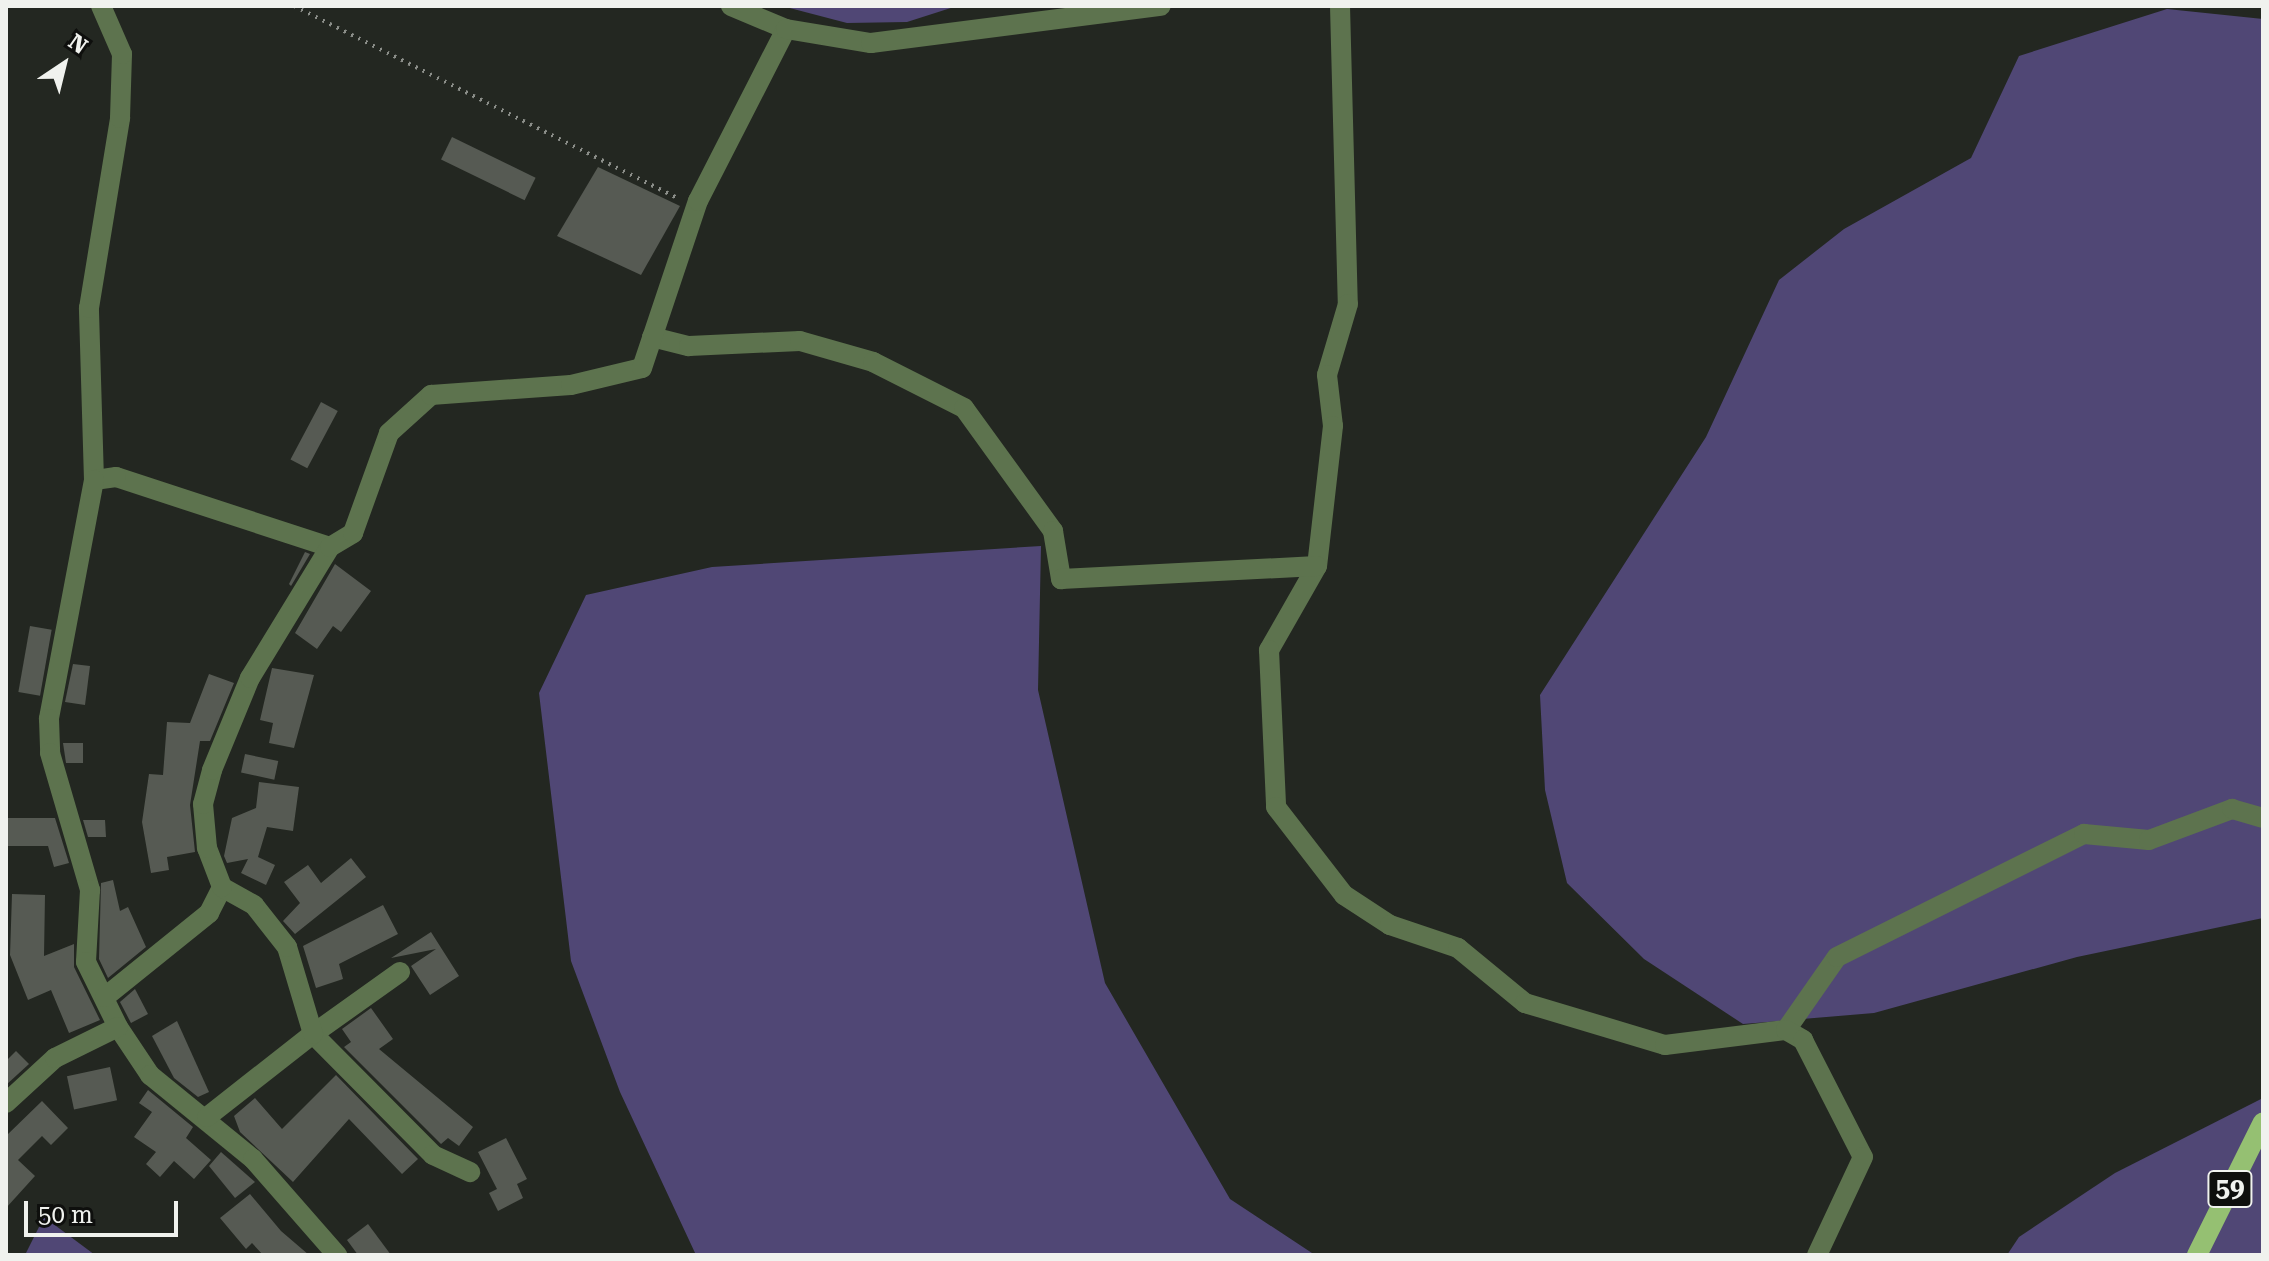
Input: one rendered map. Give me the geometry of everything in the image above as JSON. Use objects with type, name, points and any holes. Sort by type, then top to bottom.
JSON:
[{"type":"main road","name":"59","points":[[2197,1255],[2263,1122]]},
{"type":"street","points":[[101,6],[122,54],[120,118],[89,308],[94,480],[49,719],[50,753],[90,890],[86,962],[118,1027],[150,1075],[207,1117],[337,1255]]},
{"type":"street","points":[[731,6],[786,29],[871,43],[1161,6]]},
{"type":"street","points":[[1340,6],[1348,304],[1327,375],[1333,426],[1317,566],[1269,650],[1276,807],[1344,895],[1390,925],[1458,948],[1525,1003],[1665,1045],[1786,1030],[1803,1040],[1863,1157],[1817,1255]]},
{"type":"street","points":[[470,1172],[433,1155],[313,1034],[287,947],[254,905],[222,887],[207,848],[203,804],[212,770],[250,678],[330,547],[353,533],[389,433],[431,395],[571,385],[642,368],[696,207],[786,29]]},
{"type":"street","points":[[652,337],[689,346],[800,341],[873,362],[964,408],[1053,531],[1061,579],[1317,566]]},
{"type":"street","points":[[94,480],[116,477],[330,547]]},
{"type":"street","points":[[1786,1030],[1837,957],[2084,834],[2149,840],[2232,809],[2263,818]]},
{"type":"street","points":[[105,997],[209,913],[222,887]]},
{"type":"street","points":[[207,1117],[313,1034],[400,972]]},
{"type":"street","points":[[6,1103],[55,1058],[118,1027]]},
{"type":"path","points":[[294,6],[696,207]]},
{"type":"shaded area","points":[[782,6],[957,6],[907,22],[847,23]]},
{"type":"shaded area","points":[[2167,9],[2263,19],[2263,918],[2077,957],[1874,1013],[1743,1024],[1644,959],[1567,883],[1545,790],[1540,695],[1706,437],[1779,280],[1844,229],[1971,158],[2019,56]]},
{"type":"shaded area","points":[[1041,546],[1038,690],[1105,983],[1230,1199],[1315,1255],[696,1255],[620,1092],[571,961],[539,693],[586,595],[712,567]]},
{"type":"shaded area","points":[[2263,1098],[2263,1255],[2007,1255],[2019,1237],[2115,1173]]},
{"type":"shaded area","points":[[44,1217],[95,1255],[25,1255]]},
{"type":"building","points":[[452,137],[536,178],[525,200],[441,159]]},
{"type":"building","points":[[598,167],[680,206],[641,275],[557,236]]},
{"type":"building","points":[[321,402],[338,411],[307,468],[290,459]]},
{"type":"building","points":[[305,552],[310,554],[291,586],[289,584]]},
{"type":"building","points":[[335,564],[371,591],[341,632],[333,626],[317,649],[295,633]]},
{"type":"building","points":[[30,626],[52,630],[40,696],[18,692]]},
{"type":"building","points":[[73,664],[90,666],[85,705],[65,702]]},
{"type":"building","points":[[272,668],[314,675],[294,748],[269,743],[273,723],[260,720]]},
{"type":"building","points":[[209,674],[234,683],[210,741],[200,741],[190,805],[195,852],[167,857],[169,870],[151,873],[142,822],[149,774],[163,775],[167,722],[190,723]]},
{"type":"building","points":[[63,743],[83,743],[83,763],[66,763]]},
{"type":"building","points":[[245,754],[278,761],[274,780],[241,773]]},
{"type":"building","points":[[259,782],[299,787],[293,831],[267,827],[258,857],[275,865],[266,885],[241,873],[248,859],[227,863],[224,856],[232,818],[256,808]]},
{"type":"building","points":[[6,818],[55,818],[69,863],[54,867],[48,846],[6,846]]},
{"type":"building","points":[[83,820],[105,820],[106,837],[88,837]]},
{"type":"building","points":[[351,858],[366,877],[295,934],[283,921],[300,903],[284,882],[308,865],[321,883]]},
{"type":"building","points":[[113,880],[120,911],[128,907],[146,947],[108,978],[99,959],[101,883]]},
{"type":"building","points":[[12,894],[45,895],[44,956],[74,944],[74,967],[100,1020],[69,1033],[51,990],[28,1000],[10,955]]},
{"type":"building","points":[[383,905],[398,934],[339,964],[343,979],[316,988],[303,946]]},
{"type":"building","points":[[431,932],[459,976],[430,995],[411,966],[436,949],[391,958]]},
{"type":"building","points":[[135,989],[148,1014],[131,1023],[120,1002]]},
{"type":"building","points":[[371,1008],[393,1039],[379,1049],[473,1127],[459,1146],[448,1138],[441,1144],[344,1047],[351,1042],[342,1029]]},
{"type":"building","points":[[177,1021],[209,1092],[198,1097],[174,1078],[152,1036]]},
{"type":"building","points":[[16,1051],[29,1064],[6,1085],[6,1061]]},
{"type":"building","points":[[110,1067],[117,1100],[74,1109],[67,1076]]},
{"type":"building","points":[[336,1075],[418,1159],[402,1174],[349,1119],[293,1182],[240,1132],[234,1116],[255,1098],[282,1129]]},
{"type":"building","points":[[148,1090],[193,1127],[186,1138],[211,1160],[194,1179],[174,1161],[160,1177],[146,1164],[156,1152],[134,1137],[152,1112],[139,1103]]},
{"type":"building","points":[[42,1101],[68,1128],[51,1145],[42,1136],[18,1160],[35,1176],[6,1208],[6,1136]]},
{"type":"building","points":[[506,1138],[527,1179],[517,1184],[523,1198],[498,1211],[489,1193],[497,1189],[478,1152]]},
{"type":"building","points":[[221,1152],[255,1182],[235,1198],[209,1166]]},
{"type":"building","points":[[250,1194],[281,1231],[309,1255],[263,1255],[252,1243],[246,1249],[220,1218]]},
{"type":"building","points":[[368,1224],[391,1255],[358,1255],[347,1240]]}]
